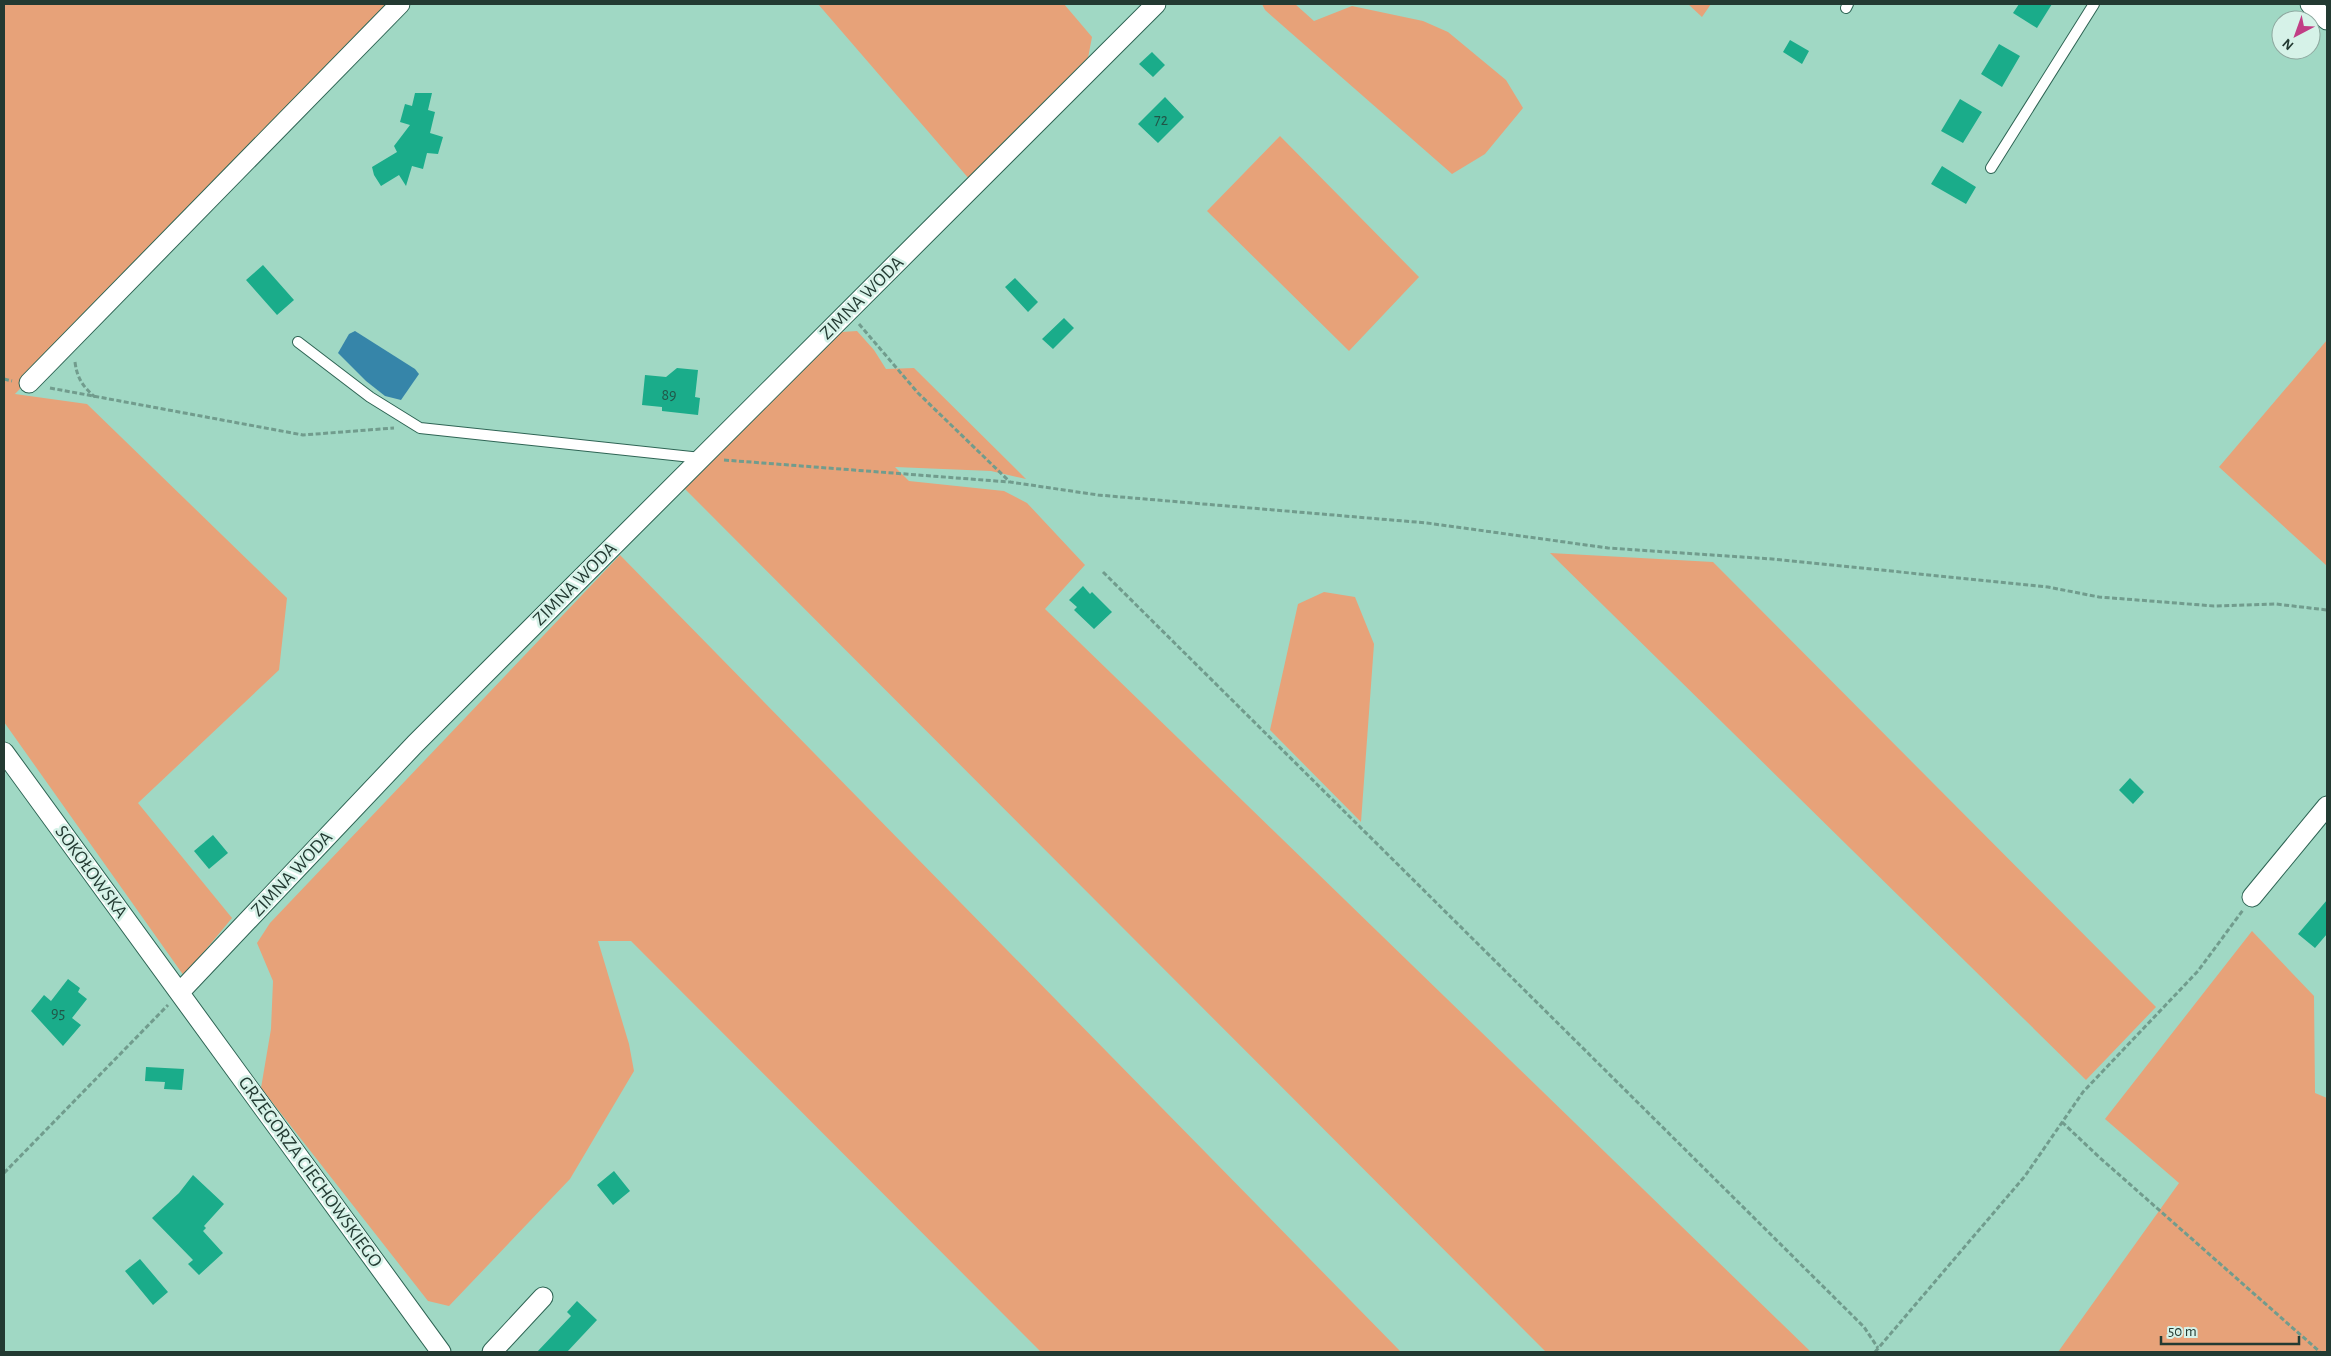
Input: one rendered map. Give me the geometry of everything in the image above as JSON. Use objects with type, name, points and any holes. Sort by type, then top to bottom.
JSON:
[{"type":"street","points":[[29,383],[338,65],[400,4]]},
{"type":"street","name":"ZIMNA WODA","points":[[180,992],[415,744],[1156,4]]},
{"type":"street","points":[[2310,4],[2327,20]]},
{"type":"street","name":"SOKOŁOWSKA","points":[[4,752],[180,992]]},
{"type":"street","points":[[2252,898],[2327,806]]},
{"type":"street","name":"GRZEGORZA CIECHOWSKIEGO","points":[[180,992],[441,1352]]},
{"type":"street","points":[[492,1352],[543,1297]]},
{"type":"lane","points":[[1992,168],[2094,4]]},
{"type":"lane","points":[[298,342],[370,397],[420,428],[701,458]]},
{"type":"path","points":[[848,313],[918,393],[1010,482]]},
{"type":"path","points":[[76,336],[74,357],[77,374],[84,387],[95,397]]},
{"type":"path","points":[[29,383],[303,435],[352,430],[420,428]]},
{"type":"path","points":[[701,458],[1010,482],[1098,495],[1428,523],[1608,548],[1772,559],[2048,587],[2099,597],[2214,606],[2276,604],[2327,610]]},
{"type":"path","points":[[1103,572],[1864,1327],[1878,1348]]},
{"type":"path","points":[[1875,1352],[2025,1176],[2083,1092],[2198,971],[2252,898]]},
{"type":"path","points":[[4,1173],[180,992]]},
{"type":"path","points":[[2062,1122],[2099,1157],[2320,1352]]},
{"type":"shaded area","points":[[4,4],[391,4],[15,394],[87,404],[287,598],[279,670],[138,803],[232,918],[184,976],[4,722]]},
{"type":"shaded area","points":[[818,4],[1064,4],[1092,37],[1088,58],[970,180]]},
{"type":"shaded area","points":[[1262,4],[1295,4],[1314,21],[1352,6],[1423,21],[1448,32],[1506,80],[1523,108],[1485,154],[1452,174],[1265,10]]},
{"type":"shaded area","points":[[1688,4],[1711,4],[1702,17]]},
{"type":"shaded area","points":[[1280,136],[1419,277],[1349,351],[1207,211]]},
{"type":"shaded area","points":[[857,331],[874,350],[886,369],[914,368],[1026,479],[991,471],[895,467],[909,481],[1004,491],[1027,503],[1085,565],[1045,609],[1811,1352],[1546,1352],[683,487],[841,332]]},
{"type":"shaded area","points":[[2327,340],[2327,566],[2219,467]]},
{"type":"shaded area","points":[[1550,553],[1713,562],[2156,1007],[2086,1080]]},
{"type":"shaded area","points":[[620,555],[1401,1352],[1041,1352],[631,941],[598,941],[629,1044],[634,1071],[570,1179],[449,1306],[428,1301],[261,1088],[271,1029],[273,981],[257,943],[270,923]]},
{"type":"shaded area","points":[[1324,592],[1355,597],[1374,644],[1361,822],[1270,730],[1298,604]]},
{"type":"shaded area","points":[[2252,931],[2314,996],[2315,1093],[2327,1098],[2327,1352],[2058,1352],[2179,1183],[2105,1119]]},
{"type":"water","points":[[355,331],[415,369],[419,374],[401,400],[385,396],[366,381],[338,353],[349,334]]},
{"type":"building","points":[[2019,4],[2052,4],[2037,28],[2013,13]]},
{"type":"building","points":[[1790,40],[1809,51],[1802,64],[1783,52]]},
{"type":"building","points":[[1999,44],[2020,56],[2002,87],[1981,74]]},
{"type":"building","points":[[1152,52],[1165,65],[1153,77],[1139,64]]},
{"type":"building","points":[[415,93],[432,93],[428,110],[435,112],[430,133],[443,137],[438,154],[427,153],[423,169],[412,166],[406,186],[399,175],[381,186],[374,175],[372,167],[397,152],[394,146],[410,125],[400,122],[405,104],[412,106]]},
{"type":"building","points":[[1165,97],[1184,117],[1158,143],[1138,124]]},
{"type":"building","points":[[1960,99],[1982,112],[1963,143],[1941,131]]},
{"type":"building","points":[[1942,166],[1976,187],[1966,204],[1931,184]]},
{"type":"building","points":[[263,265],[294,300],[277,315],[246,280]]},
{"type":"building","points":[[1015,278],[1038,302],[1028,312],[1005,287]]},
{"type":"building","points":[[1064,318],[1074,328],[1053,349],[1042,339]]},
{"type":"building","points":[[677,368],[698,370],[695,397],[700,398],[698,415],[662,411],[662,407],[642,405],[645,375],[666,377]]},
{"type":"building","points":[[1083,586],[1090,594],[1092,592],[1112,612],[1094,629],[1074,610],[1077,607],[1069,600]]},
{"type":"building","points":[[2130,778],[2144,792],[2133,804],[2119,790]]},
{"type":"building","points":[[213,835],[228,853],[209,869],[194,851]]},
{"type":"building","points":[[2327,900],[2327,934],[2315,948],[2298,934]]},
{"type":"building","points":[[68,979],[80,988],[78,992],[87,999],[72,1018],[81,1025],[63,1046],[31,1011],[44,995],[51,1001]]},
{"type":"building","points":[[146,1067],[184,1069],[182,1090],[164,1089],[165,1082],[145,1081]]},
{"type":"building","points":[[614,1171],[630,1191],[613,1205],[597,1185]]},
{"type":"building","points":[[193,1175],[224,1204],[204,1226],[206,1228],[203,1231],[223,1253],[199,1275],[188,1264],[193,1260],[152,1218],[179,1193]]},
{"type":"building","points":[[140,1259],[168,1292],[153,1305],[125,1271]]},
{"type":"building","points":[[577,1301],[597,1320],[567,1352],[537,1352],[571,1316],[567,1312]]}]
